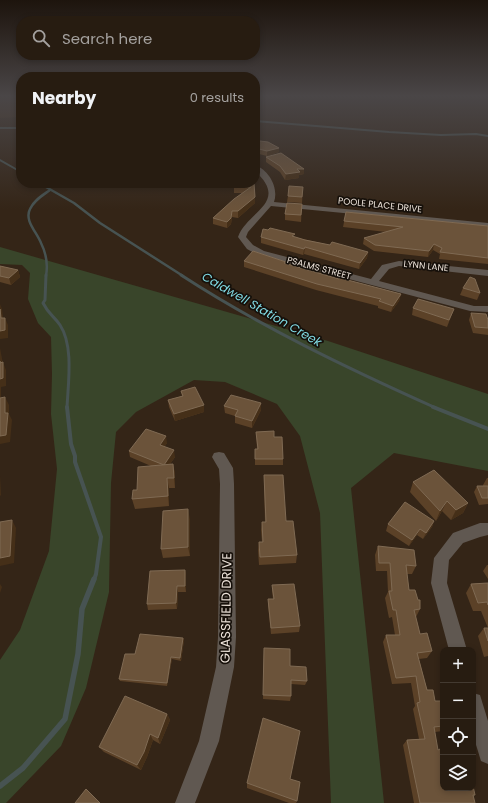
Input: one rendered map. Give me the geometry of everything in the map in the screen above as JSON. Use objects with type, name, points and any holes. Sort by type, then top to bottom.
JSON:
[{"type":"street","points":[[260,171],[269,181],[272,195],[270,204]]},
{"type":"street","name":"POOLE PLACE DRIVE","points":[[270,204],[488,225]]},
{"type":"street","name":"PSALMS STREET","points":[[270,204],[244,231],[242,237],[245,244],[261,253],[474,309],[488,309]]},
{"type":"street","name":"LYNN LANE","points":[[373,283],[382,269],[388,265],[396,263],[488,273]]},
{"type":"street","name":"GLASSFIELD DRIVE","points":[[185,803],[209,741],[225,667],[227,637],[227,484],[226,468],[219,457]]},
{"type":"street","points":[[457,647],[439,584],[442,558],[458,538],[480,530],[488,529]]},
{"type":"street","points":[[476,712],[488,754]]},
{"type":"green space","points":[[0,247],[328,341],[488,394],[488,471],[394,453],[351,488],[384,803],[331,803],[320,513],[300,436],[277,404],[225,382],[194,380],[136,412],[116,432],[111,483],[109,592],[86,688],[61,746],[6,803],[0,803],[0,660],[20,630],[49,551],[57,469],[51,414],[51,337],[38,323],[28,299],[30,273],[22,265],[0,264]]},
{"type":"building","points":[[260,141],[268,142],[279,148],[267,151],[260,149]]},
{"type":"building","points":[[281,153],[304,169],[297,169],[300,172],[286,174],[280,166],[266,157]]},
{"type":"building","points":[[289,186],[303,187],[302,197],[288,196]]},
{"type":"building","points":[[250,188],[254,188],[255,197],[238,211],[232,211],[231,218],[227,222],[213,218],[234,199]]},
{"type":"building","points":[[287,203],[302,204],[301,215],[285,214]]},
{"type":"building","points":[[346,212],[488,226],[488,258],[440,252],[442,248],[434,244],[429,251],[375,245],[364,238],[403,227],[344,221]]},
{"type":"building","points":[[270,228],[295,234],[292,236],[305,240],[330,245],[332,242],[368,252],[360,263],[305,247],[304,249],[261,237],[263,229],[268,230]]},
{"type":"building","points":[[253,251],[286,262],[284,263],[339,279],[340,278],[401,294],[393,306],[379,301],[381,299],[317,284],[244,261]]},
{"type":"building","points":[[0,266],[18,270],[9,278],[0,276]]},
{"type":"building","points":[[470,277],[475,279],[480,293],[463,288]]},
{"type":"building","points":[[418,299],[454,309],[449,320],[413,308]]},
{"type":"building","points":[[0,309],[1,318],[5,318],[5,330],[0,331]]},
{"type":"building","points":[[471,313],[486,314],[488,328],[475,327]]},
{"type":"building","points":[[3,362],[3,378],[0,379],[0,363]]},
{"type":"building","points":[[195,387],[204,405],[174,414],[168,400],[183,396],[181,391]]},
{"type":"building","points":[[231,395],[261,403],[252,421],[235,416],[238,410],[224,406]]},
{"type":"building","points":[[5,397],[5,413],[8,413],[6,435],[0,436],[0,398]]},
{"type":"building","points":[[146,429],[166,436],[160,445],[174,450],[164,465],[129,451]]},
{"type":"building","points":[[274,431],[274,437],[282,437],[283,459],[255,459],[255,449],[258,449],[256,432]]},
{"type":"building","points":[[173,464],[174,478],[167,478],[168,496],[132,499],[133,490],[137,490],[138,467]]},
{"type":"building","points":[[434,470],[468,503],[456,510],[447,501],[440,511],[413,482]]},
{"type":"building","points":[[264,475],[283,475],[286,521],[293,521],[297,555],[260,557],[259,542],[263,542],[262,522],[266,522]]},
{"type":"building","points":[[477,486],[488,486],[488,498],[482,498]]},
{"type":"building","points":[[405,502],[434,521],[426,533],[420,529],[412,540],[388,524]]},
{"type":"building","points":[[188,509],[188,547],[161,549],[163,511]]},
{"type":"building","points":[[12,520],[10,556],[0,558],[0,522]]},
{"type":"building","points":[[378,546],[414,550],[416,566],[406,565],[409,590],[415,590],[418,600],[420,600],[420,609],[414,610],[420,634],[427,633],[432,651],[417,653],[427,690],[433,690],[435,701],[440,701],[440,726],[434,727],[438,750],[440,749],[440,791],[474,791],[475,795],[473,795],[475,803],[420,803],[407,740],[425,739],[417,703],[420,702],[416,676],[396,678],[386,635],[400,635],[396,610],[393,610],[389,591],[392,591],[390,563],[379,563]]},
{"type":"building","points":[[185,570],[185,586],[177,586],[176,603],[147,604],[150,571]]},
{"type":"building","points":[[488,583],[488,605],[487,602],[478,603],[471,584]]},
{"type":"building","points":[[294,584],[300,626],[271,628],[268,599],[274,599],[272,585]]},
{"type":"building","points":[[484,628],[488,628],[488,641]]},
{"type":"building","points":[[140,634],[183,638],[180,658],[171,657],[167,683],[119,679],[125,654],[135,654]]},
{"type":"building","points":[[264,648],[290,649],[290,666],[306,667],[307,681],[291,680],[291,696],[263,695]]},
{"type":"building","points":[[125,696],[167,714],[158,738],[150,734],[144,752],[137,765],[99,747]]},
{"type":"building","points":[[263,718],[300,731],[290,779],[300,782],[297,801],[247,783]]},
{"type":"building","points":[[86,789],[100,803],[75,803]]},
{"type":"waterway","points":[[415,133],[441,135],[476,134],[488,136]]},
{"type":"waterway","name":"Caldwell Station Creek","points":[[0,160],[16,169]]},
{"type":"waterway","name":"Caldwell Station Creek","points":[[48,188],[74,203],[100,223],[183,276]]},
{"type":"waterway","points":[[46,276],[47,263],[44,251],[30,222],[29,213],[34,203],[50,190]]},
{"type":"waterway","points":[[46,275],[45,300],[43,303],[60,325],[67,343],[69,354],[67,407]]},
{"type":"waterway","name":"Caldwell Station Creek","points":[[181,275],[274,330],[436,408]]},
{"type":"waterway","points":[[67,407],[71,444],[75,456],[75,462],[101,537],[94,580]]},
{"type":"waterway","name":"Caldwell Station Creek","points":[[433,407],[488,429]]},
{"type":"waterway","points":[[0,786],[23,768],[65,719],[78,654],[82,609],[94,579]]}]
